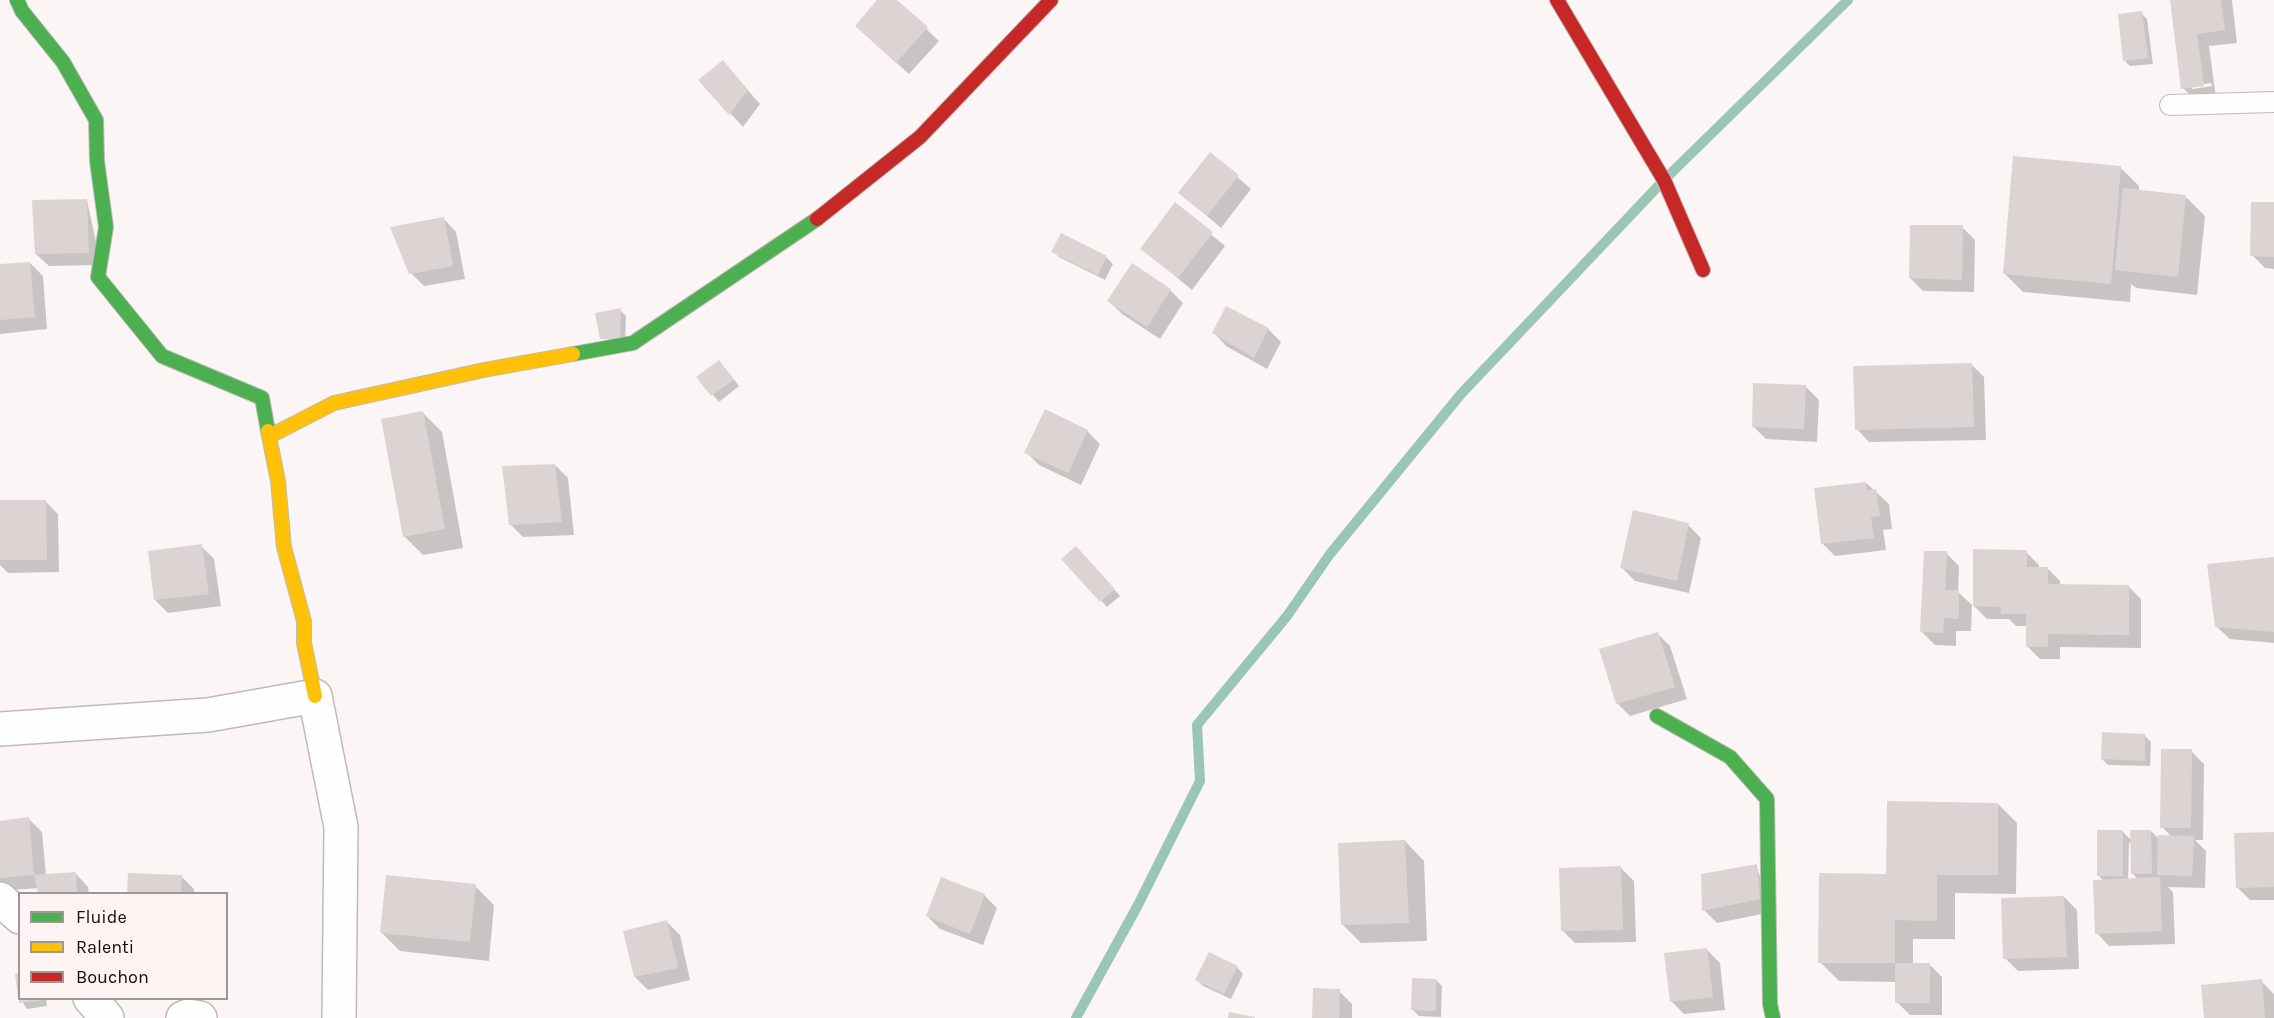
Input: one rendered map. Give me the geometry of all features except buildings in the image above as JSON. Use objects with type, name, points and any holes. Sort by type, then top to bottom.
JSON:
[{"type":"street","points":[[17,0],[22,11],[63,62],[96,120],[97,161],[106,227],[98,277],[162,356],[262,398],[278,481],[284,547],[304,621],[304,643],[341,827],[339,1018]]},
{"type":"street","points":[[270,436],[334,403],[484,370],[633,343],[818,218],[920,137],[1051,0]]},
{"type":"street","points":[[1557,0],[1664,180],[1703,270]]},
{"type":"street","points":[[0,729],[208,715],[315,696]]},
{"type":"street","points":[[1657,716],[1730,757],[1767,799],[1770,1004],[1773,1018]]},
{"type":"street","points":[[0,899],[18,915]]},
{"type":"street","points":[[91,1000],[107,1018]]},
{"type":"street","points":[[183,1018],[188,1016],[200,1018]]},
{"type":"lane","points":[[2170,105],[2274,102]]},
{"type":"waterway","points":[[1076,1018],[1138,905],[1200,781],[1197,725],[1287,616],[1330,554],[1461,394],[1664,180],[1848,0]]},
{"type":"traffic: fast","points":[[17,0],[22,11],[63,62],[96,120],[97,161],[106,227],[98,277],[162,356],[262,398],[268,431]]},
{"type":"traffic: fast","points":[[573,354],[633,343],[817,219]]},
{"type":"traffic: fast","points":[[1657,716],[1730,757],[1767,799],[1770,1004],[1773,1018]]},
{"type":"traffic: slow","points":[[270,436],[334,403],[484,370],[573,354]]},
{"type":"traffic: slow","points":[[268,431],[278,481],[284,547],[304,621],[304,643],[315,696]]},
{"type":"traffic: jam","points":[[817,219],[920,137],[1051,0]]},
{"type":"traffic: jam","points":[[1557,0],[1664,180],[1703,270]]}]
